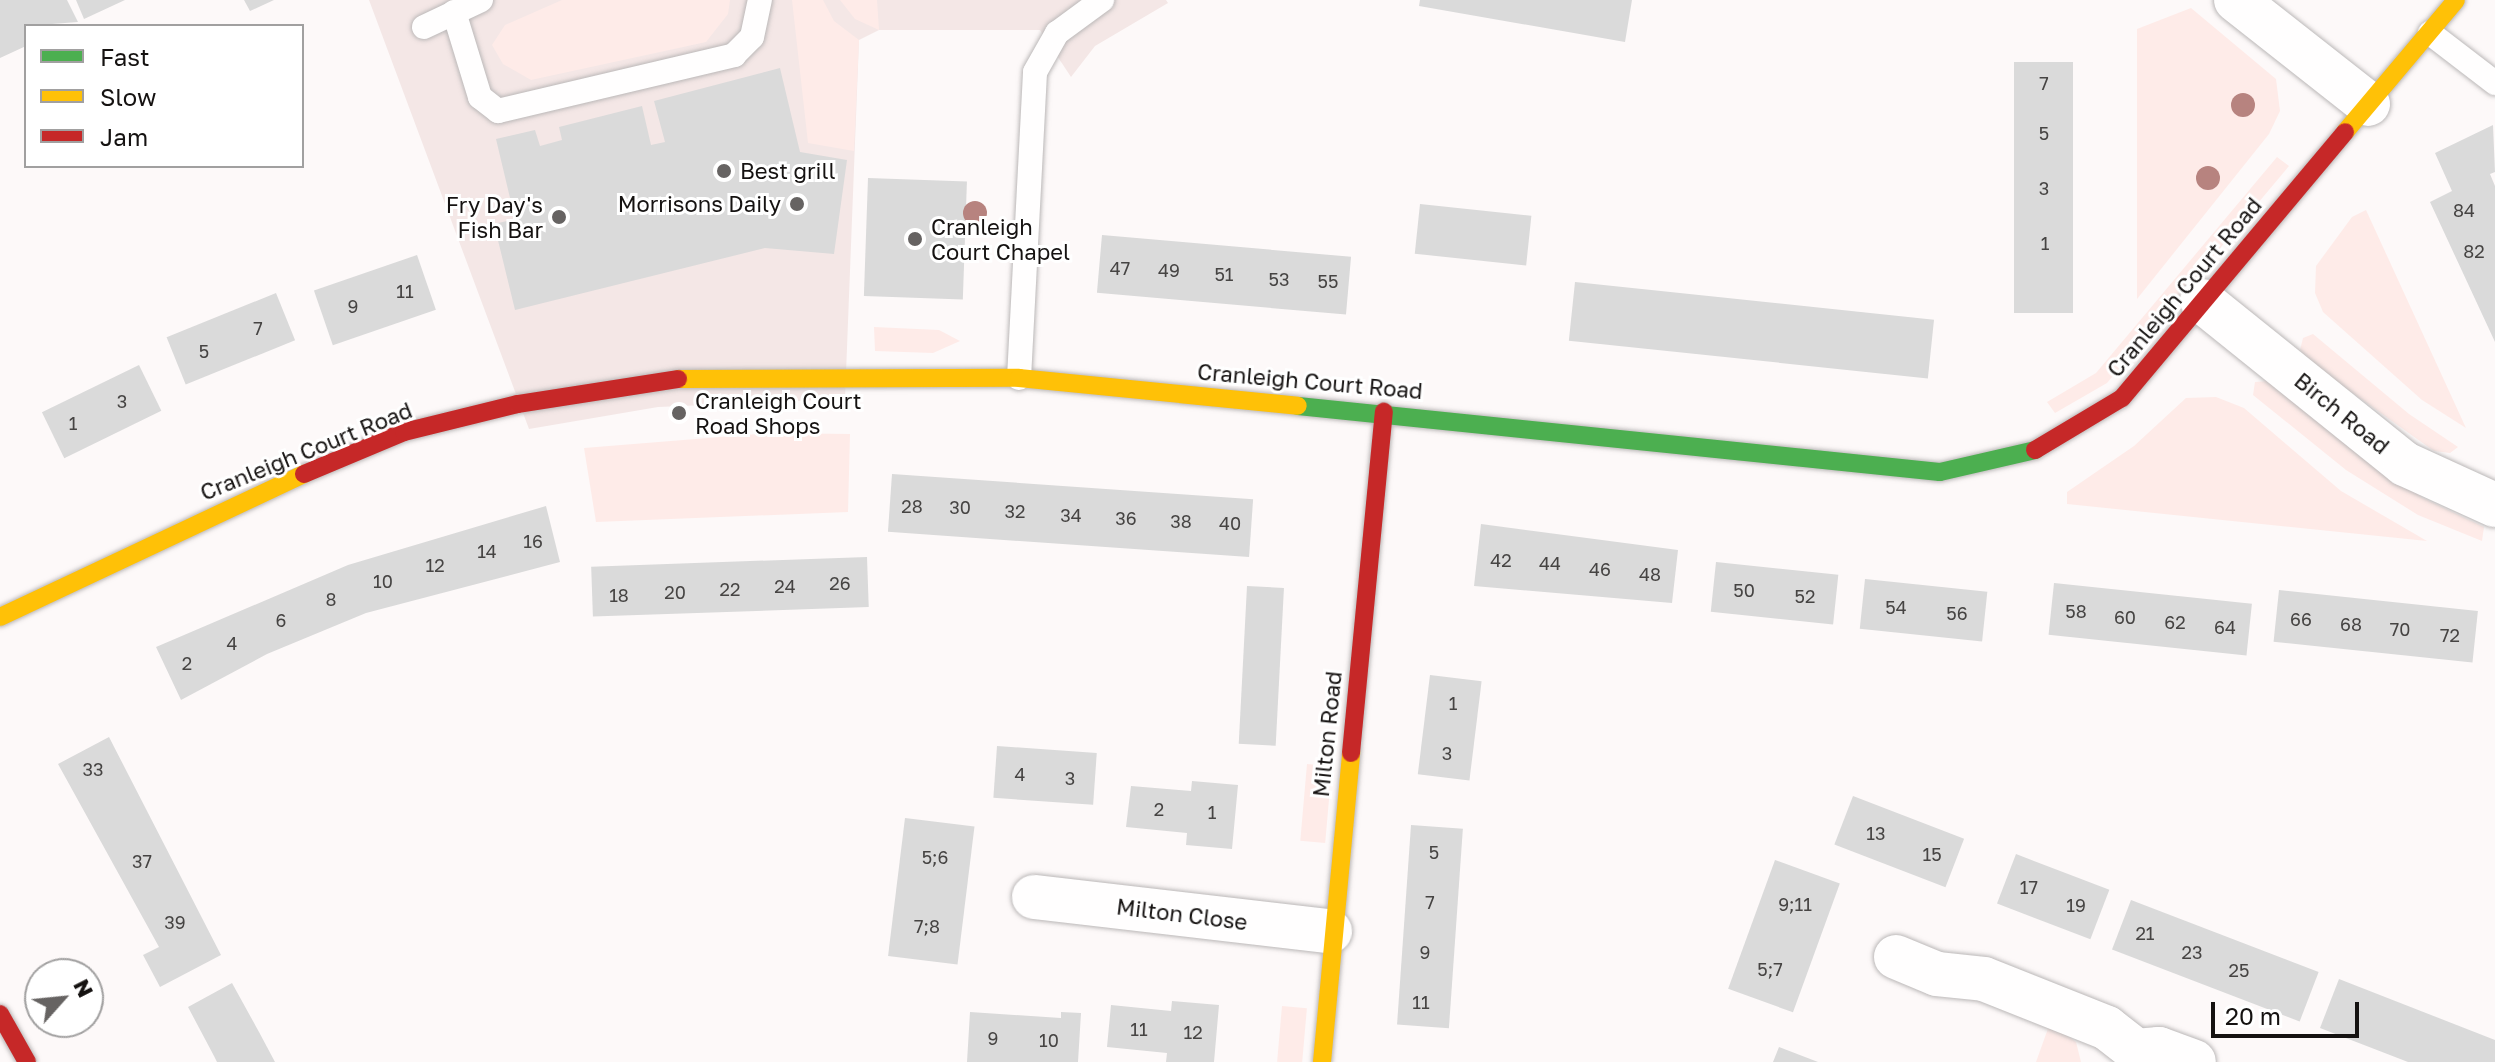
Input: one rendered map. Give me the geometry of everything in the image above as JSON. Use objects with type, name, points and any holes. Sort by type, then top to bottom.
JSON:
[{"type":"street","points":[[2236,0],[2368,104]]},
{"type":"street","name":"Cranleigh Court Road","points":[[0,617],[239,501],[404,432],[518,404],[668,379],[1019,378],[1384,412],[1940,472],[2022,457],[2067,435],[2122,398],[2456,0]]},
{"type":"street","name":"Birch Road","points":[[2202,301],[2405,464],[2495,505]]},
{"type":"street","name":"Milton Road","points":[[1322,1062],[1330,931],[1384,412]]},
{"type":"street","name":"Milton Close","points":[[1034,897],[1330,931]]},
{"type":"street","points":[[1896,957],[1937,974],[1984,979],[2107,1028],[2131,1056],[2159,1049],[2194,1062]]},
{"type":"street","points":[[4,1030],[27,1062]]},
{"type":"lane","points":[[424,27],[481,0]]},
{"type":"lane","points":[[454,12],[480,97],[498,111],[734,55],[752,37],[760,0]]},
{"type":"lane","points":[[1019,378],[1035,72],[1057,33],[1102,0]]},
{"type":"lane","points":[[2430,33],[2495,83]]},
{"type":"shaded area","points":[[369,0],[1166,0],[1168,3],[1095,46],[1071,77],[1040,30],[879,30],[859,40],[845,399],[658,407],[529,429]]},
{"type":"shaded area","points":[[562,0],[730,0],[728,14],[706,42],[531,80],[503,64],[492,45],[505,25]]},
{"type":"shaded area","points":[[792,0],[823,0],[834,21],[859,40],[854,151],[808,143]]},
{"type":"shaded area","points":[[840,0],[877,0],[879,30],[855,19]]},
{"type":"shaded area","points":[[2191,8],[2276,79],[2280,111],[2269,134],[2137,299],[2137,29]]},
{"type":"shaded area","points":[[2277,157],[2289,166],[2107,383],[2055,413],[2047,402],[2096,373]]},
{"type":"shaded area","points":[[2366,210],[2466,428],[2422,400],[2323,312],[2315,293],[2316,266],[2352,217]]},
{"type":"shaded area","points":[[874,327],[939,330],[960,341],[933,353],[875,351]]},
{"type":"shaded area","points":[[2313,334],[2409,414],[2458,447],[2450,453],[2434,451],[2313,365],[2300,350],[2303,338]]},
{"type":"shaded area","points":[[2269,381],[2359,455],[2423,498],[2484,527],[2482,541],[2418,515],[2346,470],[2253,395],[2255,382]]},
{"type":"shaded area","points":[[2216,397],[2244,408],[2341,491],[2427,541],[2067,504],[2067,492],[2134,446],[2186,398]]},
{"type":"shaded area","points":[[769,433],[850,434],[848,512],[596,522],[584,448]]},
{"type":"shaded area","points":[[1307,764],[1332,766],[1325,843],[1300,841]]},
{"type":"shaded area","points":[[1282,1006],[1307,1008],[1302,1062],[1277,1062]]},
{"type":"shaded area","points":[[2050,1023],[2076,1042],[2081,1062],[2036,1062]]},
{"type":"building","points":[[0,0],[67,0],[78,22],[24,24],[24,47],[0,58]]},
{"type":"building","points":[[76,0],[125,0],[84,19]]},
{"type":"building","points":[[244,0],[274,0],[250,11]]},
{"type":"building","points":[[1420,0],[1632,0],[1625,42],[1419,6]]},
{"type":"building","points":[[2014,62],[2073,62],[2073,313],[2014,313]]},
{"type":"building","points":[[780,68],[800,152],[847,160],[834,254],[765,248],[515,310],[494,224],[515,219],[496,139],[535,130],[540,146],[562,140],[559,127],[642,106],[651,145],[665,142],[654,101]]},
{"type":"building","points":[[2493,125],[2495,172],[2490,174],[2495,186],[2495,342],[2430,202],[2452,191],[2435,153]]},
{"type":"building","name":"Cranleigh Court Chapel","points":[[868,178],[967,181],[963,299],[864,296]]},
{"type":"building","points":[[1420,204],[1531,216],[1526,265],[1415,254]]},
{"type":"building","points":[[1102,235],[1351,257],[1346,315],[1097,293]]},
{"type":"building","points":[[417,255],[436,310],[333,345],[314,290]]},
{"type":"building","points":[[1575,282],[1934,320],[1928,378],[1569,341]]},
{"type":"building","points":[[276,293],[295,340],[186,384],[167,337]]},
{"type":"building","points":[[139,365],[161,411],[64,458],[42,412]]},
{"type":"building","points":[[892,474],[1253,499],[1249,557],[888,532]]},
{"type":"building","points":[[546,506],[560,562],[366,613],[267,654],[181,700],[156,647],[348,565]]},
{"type":"building","points":[[1481,524],[1678,550],[1672,603],[1474,586]]},
{"type":"building","points":[[867,557],[869,607],[593,617],[591,567]]},
{"type":"building","points":[[1716,562],[1838,575],[1833,625],[1711,612]]},
{"type":"building","points":[[1865,579],[1987,592],[1982,642],[1860,629]]},
{"type":"building","points":[[2054,583],[2252,604],[2246,656],[2049,635]]},
{"type":"building","points":[[1247,586],[1284,588],[1276,746],[1239,744]]},
{"type":"building","points":[[2279,590],[2478,611],[2472,663],[2274,642]]},
{"type":"building","points":[[1430,675],[1482,681],[1469,781],[1418,774]]},
{"type":"building","points":[[109,737],[221,955],[160,987],[143,955],[159,947],[58,764]]},
{"type":"building","points":[[997,746],[1097,753],[1093,805],[993,798]]},
{"type":"building","points":[[1192,781],[1238,785],[1232,849],[1186,845],[1187,833],[1126,827],[1131,786],[1191,791]]},
{"type":"building","points":[[1853,796],[1964,839],[1945,887],[1834,845]]},
{"type":"building","points":[[905,818],[974,827],[958,964],[888,956]]},
{"type":"building","points":[[1411,825],[1463,829],[1449,1028],[1397,1025]]},
{"type":"building","points":[[2016,854],[2109,890],[2090,939],[1997,903]]},
{"type":"building","points":[[1775,860],[1840,884],[1793,1012],[1728,989]]},
{"type":"building","points":[[2131,900],[2319,972],[2300,1022],[2112,949]]},
{"type":"building","points":[[2339,979],[2495,1040],[2495,1062],[2408,1062],[2320,1028]]},
{"type":"building","points":[[232,983],[275,1062],[217,1062],[188,1007]]},
{"type":"building","points":[[1172,1001],[1219,1005],[1214,1062],[1166,1062],[1167,1053],[1107,1047],[1111,1005],[1171,1011]]},
{"type":"building","points":[[970,1012],[1061,1018],[1061,1012],[1081,1013],[1078,1062],[967,1062]]},
{"type":"building","points":[[1779,1047],[1818,1062],[1773,1062]]},
{"type":"traffic: fast","points":[[1298,406],[1940,472],[2035,450]]},
{"type":"traffic: slow","points":[[2345,132],[2456,0]]},
{"type":"traffic: slow","points":[[678,379],[1019,378],[1298,406]]},
{"type":"traffic: slow","points":[[0,617],[304,474]]},
{"type":"traffic: slow","points":[[1322,1062],[1351,753]]},
{"type":"traffic: jam","points":[[2035,450],[2122,398],[2345,132]]},
{"type":"traffic: jam","points":[[304,474],[404,432],[518,404],[678,379]]},
{"type":"traffic: jam","points":[[1351,753],[1384,412]]},
{"type":"traffic: jam","points":[[0,1014],[27,1062]]},
{"type":"place","name":"Best grill","points":[[724,171]]},
{"type":"place","name":"Morrisons Daily","points":[[797,204]]},
{"type":"place","name":"Fry Day's Fish Bar","points":[[559,217]]},
{"type":"place","name":"Cranleigh Court Chapel","points":[[915,239]]},
{"type":"place","name":"Cranleigh Court Road Shops","points":[[679,413]]}]
